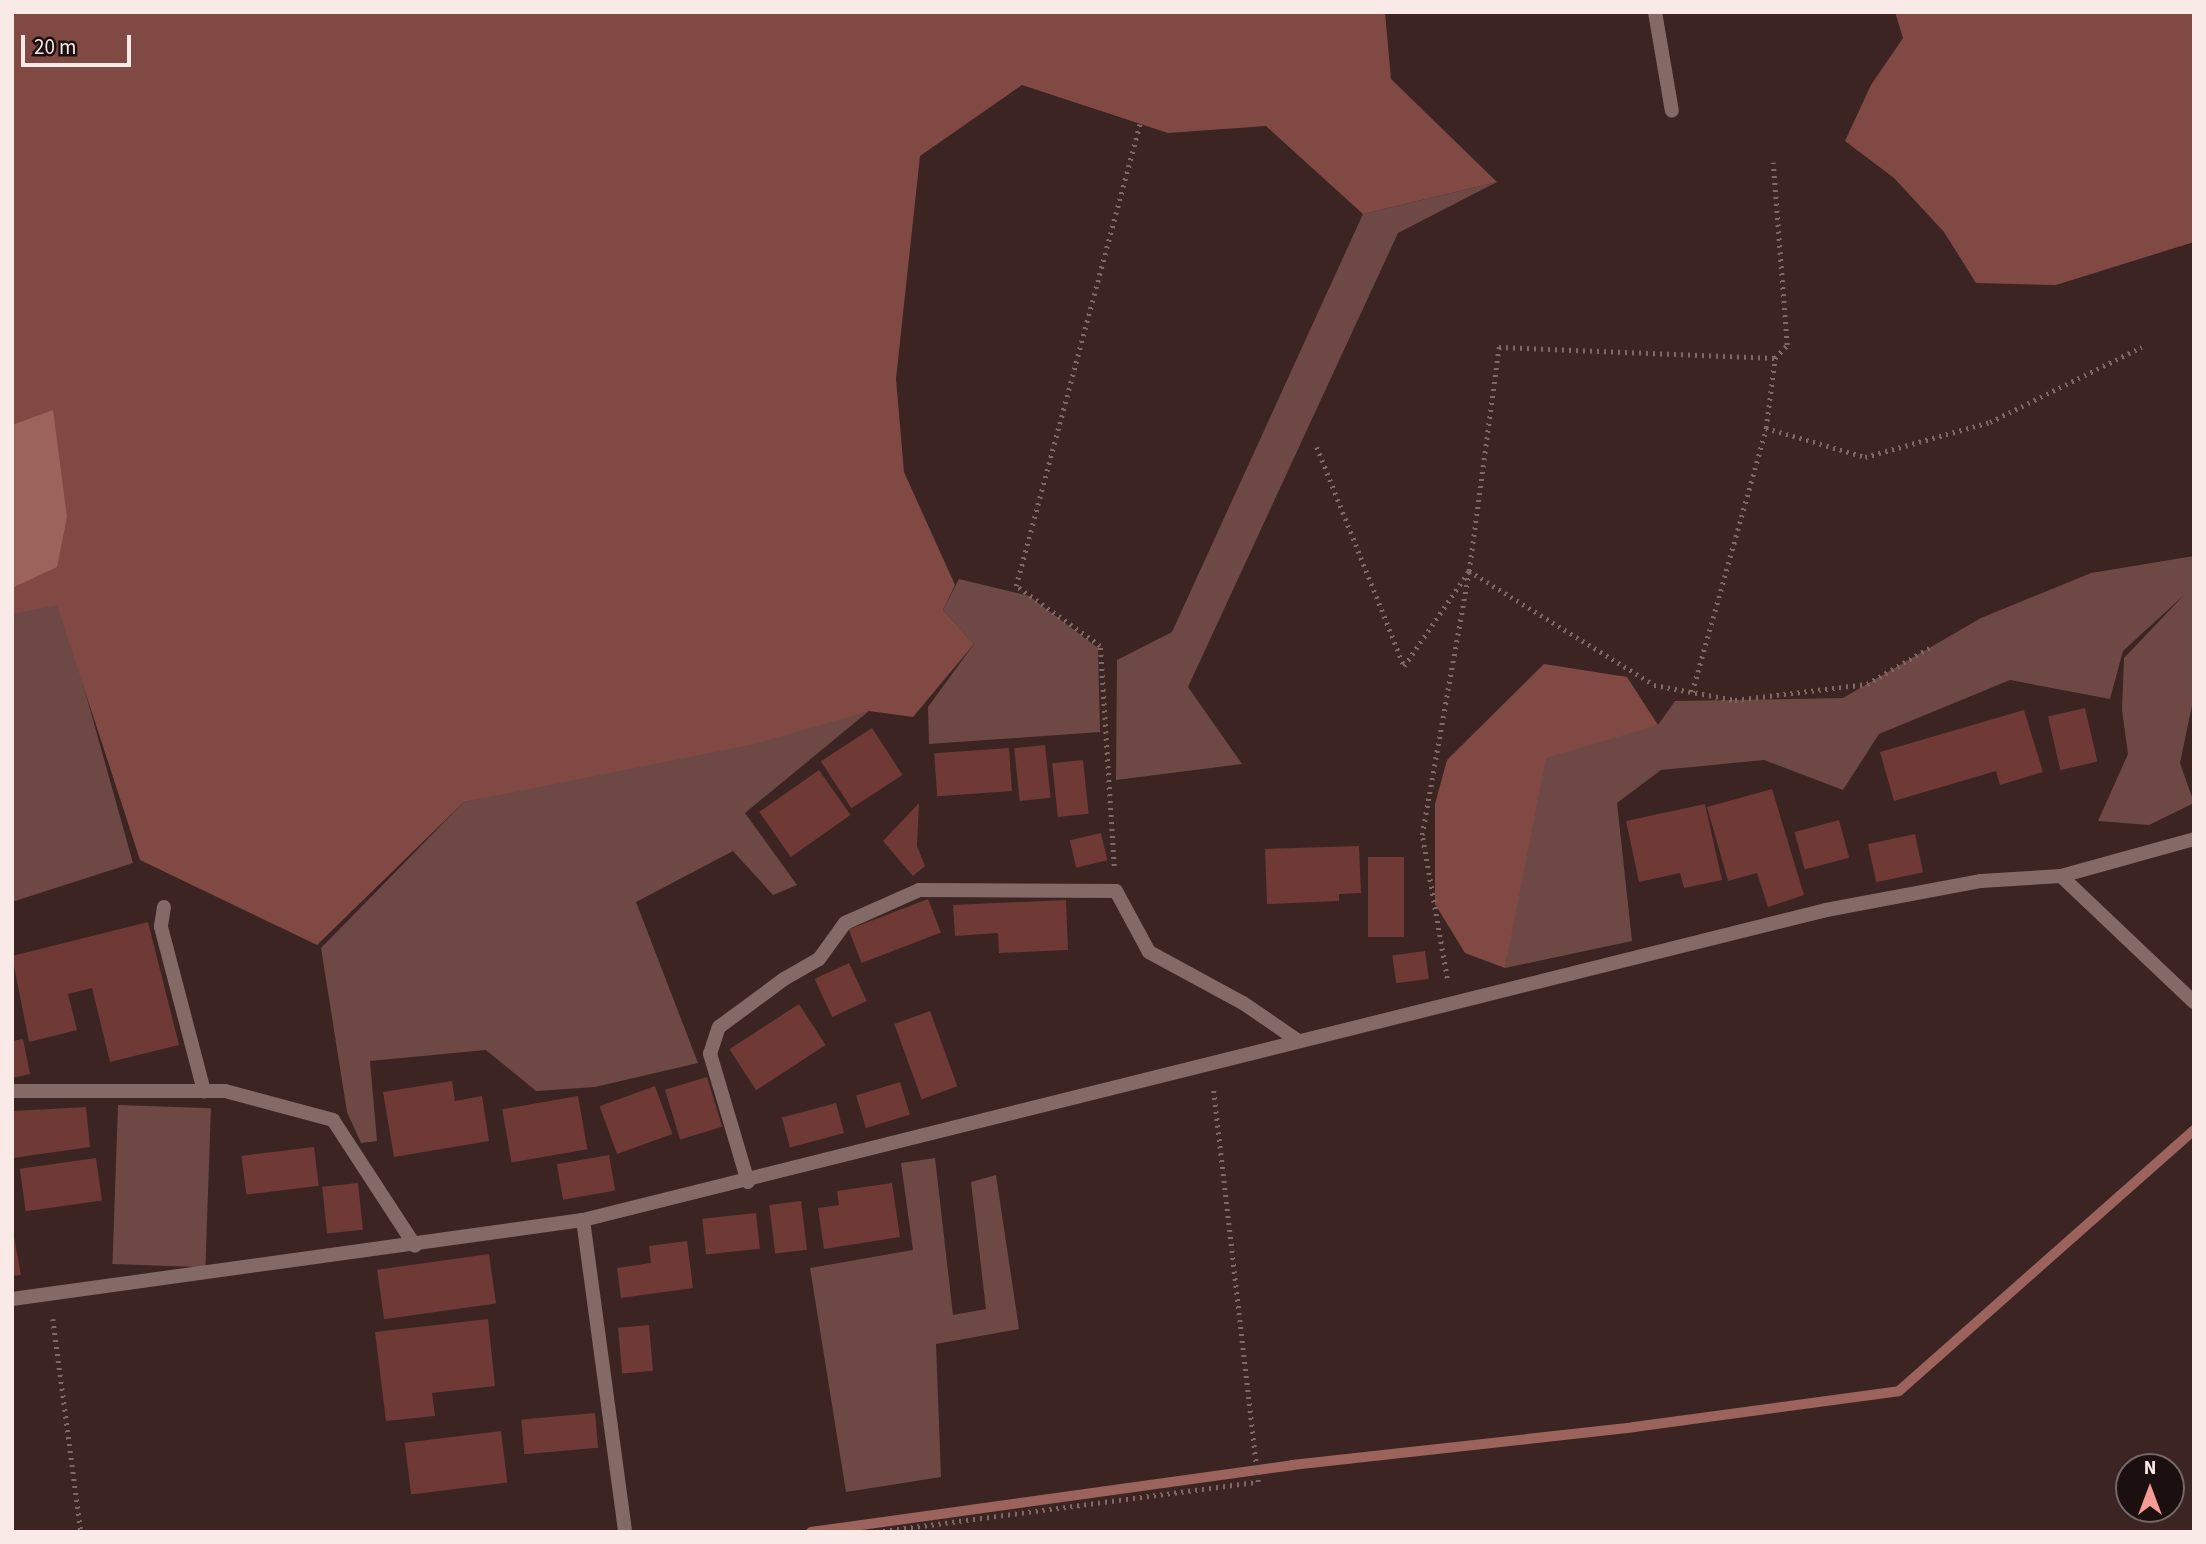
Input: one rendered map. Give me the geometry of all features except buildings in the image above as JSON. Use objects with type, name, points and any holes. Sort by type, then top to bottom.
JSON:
[{"type":"street","points":[[1655,12],[1672,111]]},
{"type":"street","points":[[12,1298],[415,1246],[583,1220],[748,1182],[1297,1040],[1826,910],[1981,881],[2061,876],[2194,839]]},
{"type":"street","points":[[2061,876],[2194,1002]]},
{"type":"street","points":[[748,1182],[710,1054],[719,1027],[784,979],[819,959],[845,923],[919,890],[1116,891],[1149,952],[1242,1003],[1297,1040]]},
{"type":"street","points":[[164,907],[161,927],[204,1091]]},
{"type":"street","points":[[12,1091],[225,1091],[333,1120],[415,1246]]},
{"type":"street","points":[[583,1220],[625,1532]]},
{"type":"path","points":[[1116,891],[1100,646],[1016,586],[1140,124]]},
{"type":"path","points":[[1692,692],[1766,428],[1775,358],[1787,345],[1773,163]]},
{"type":"path","points":[[1451,1003],[1422,835],[1469,571],[1499,347],[1775,358]]},
{"type":"path","points":[[1766,428],[1865,457],[1990,422],[2142,347]]},
{"type":"path","points":[[1318,447],[1404,666],[1469,571]]},
{"type":"path","points":[[1469,571],[1654,685],[1735,700],[1867,684],[1929,648]]},
{"type":"path","points":[[876,1532],[1258,1482],[1210,1064]]},
{"type":"path","points":[[49,1294],[81,1532]]},
{"type":"shaded area","points":[[12,12],[1385,12],[1391,79],[1497,182],[1363,214],[1266,126],[1168,133],[1022,85],[920,156],[896,379],[904,472],[955,585],[943,610],[974,644],[913,717],[869,711],[754,744],[464,802],[317,945],[140,860],[57,605],[12,614]]},
{"type":"shaded area","points":[[1895,12],[2194,12],[2194,242],[2056,285],[1976,283],[1944,232],[1894,178],[1845,141],[1871,85],[1903,38]]},
{"type":"shaded area","points":[[1497,182],[1398,233],[1188,687],[1242,764],[1116,780],[1117,660],[1172,632],[1363,214]]},
{"type":"shaded area","points":[[53,410],[67,517],[57,567],[12,588],[12,425]]},
{"type":"shaded area","points":[[2194,556],[2194,696],[2180,763],[2194,803],[2149,825],[2098,821],[2128,754],[2122,710],[2124,658],[2184,595],[2123,651],[2110,699],[2010,680],[1879,734],[1843,790],[1764,760],[1661,770],[1617,803],[1632,941],[1505,968],[1542,750],[1658,725],[1675,701],[1843,698],[1981,618],[2091,573]]},
{"type":"shaded area","points":[[959,579],[1029,596],[1098,648],[1100,732],[929,744],[928,707],[974,644],[943,610]]},
{"type":"shaded area","points":[[59,598],[133,863],[12,902],[12,610]]},
{"type":"shaded area","points":[[1544,664],[1627,677],[1658,725],[1546,758],[1505,968],[1465,953],[1435,904],[1435,804],[1447,760]]},
{"type":"shaded area","points":[[869,711],[745,813],[797,885],[773,895],[733,851],[636,902],[698,1063],[595,1087],[536,1091],[486,1050],[370,1061],[377,1141],[361,1143],[347,1112],[321,948],[464,802]]},
{"type":"shaded area","points":[[118,1105],[211,1108],[205,1267],[112,1264]]},
{"type":"shaded area","points":[[935,1158],[953,1315],[986,1309],[971,1182],[996,1175],[1019,1329],[936,1344],[941,1477],[846,1492],[810,1268],[913,1250],[901,1163]]},
{"type":"waterway","points":[[811,1532],[1292,1465],[1634,1427],[1899,1391],[2194,1130]]}]
